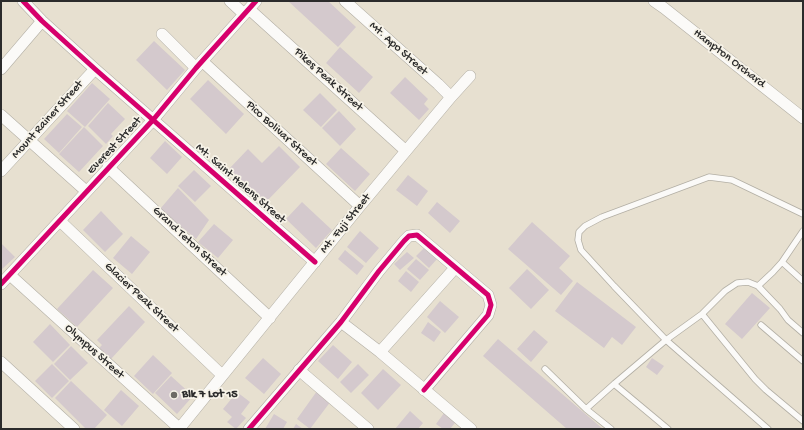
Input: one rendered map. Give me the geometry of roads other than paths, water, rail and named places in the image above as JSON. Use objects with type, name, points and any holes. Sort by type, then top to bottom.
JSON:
[{"type":"street","name":"Mt. Saint Helens Street","points":[[22,1],[42,21],[152,120],[315,262]]},
{"type":"street","name":"Pikes Peak Street","points":[[230,1],[250,8],[406,151]]},
{"type":"street","name":"Mt. Apo Street","points":[[345,1],[451,97]]},
{"type":"street","name":"Hampton Orchard","points":[[654,1],[803,118]]},
{"type":"street","name":"Everest Street","points":[[1,284],[152,120],[250,8]]},
{"type":"street","points":[[1,69],[42,21]]},
{"type":"street","name":"Pico Bolivar Street","points":[[162,34],[360,206]]},
{"type":"street","name":"Mount Rainer Street","points":[[1,171],[95,69]]},
{"type":"street","name":"Mt. Fuji Street","points":[[179,429],[360,206],[470,76]]},
{"type":"street","points":[[1,115],[86,191]]},
{"type":"street","name":"Grand Teton Street","points":[[108,167],[270,318]]},
{"type":"street","name":"Glacier Peak Street","points":[[60,221],[222,375]]},
{"type":"street","points":[[250,429],[341,322],[408,236],[417,235],[488,295],[491,305],[488,315],[424,390]]},
{"type":"street","points":[[380,352],[455,268]]},
{"type":"street","name":"Olympus Street","points":[[10,275],[179,429]]},
{"type":"street","points":[[341,322],[380,352],[471,429]]},
{"type":"street","points":[[1,362],[74,429]]},
{"type":"street","points":[[299,370],[368,429]]},
{"type":"lane","points":[[768,429],[666,340],[614,286],[581,250],[578,240],[579,232],[585,226],[602,217],[708,177],[732,180],[803,214]]},
{"type":"lane","points":[[758,286],[782,262],[803,231]]},
{"type":"lane","points":[[782,262],[803,281]]},
{"type":"lane","points":[[586,409],[666,340],[702,314],[725,291],[737,283],[748,282],[758,286],[780,309],[788,320],[803,333]]},
{"type":"lane","points":[[702,314],[755,379],[803,421]]},
{"type":"lane","points":[[761,325],[803,362]]},
{"type":"lane","points":[[545,368],[586,409],[611,429]]},
{"type":"lane","points":[[614,384],[668,429]]},
{"type":"place","name":"Blk 7 Lot 15","points":[[174,395]]}]
